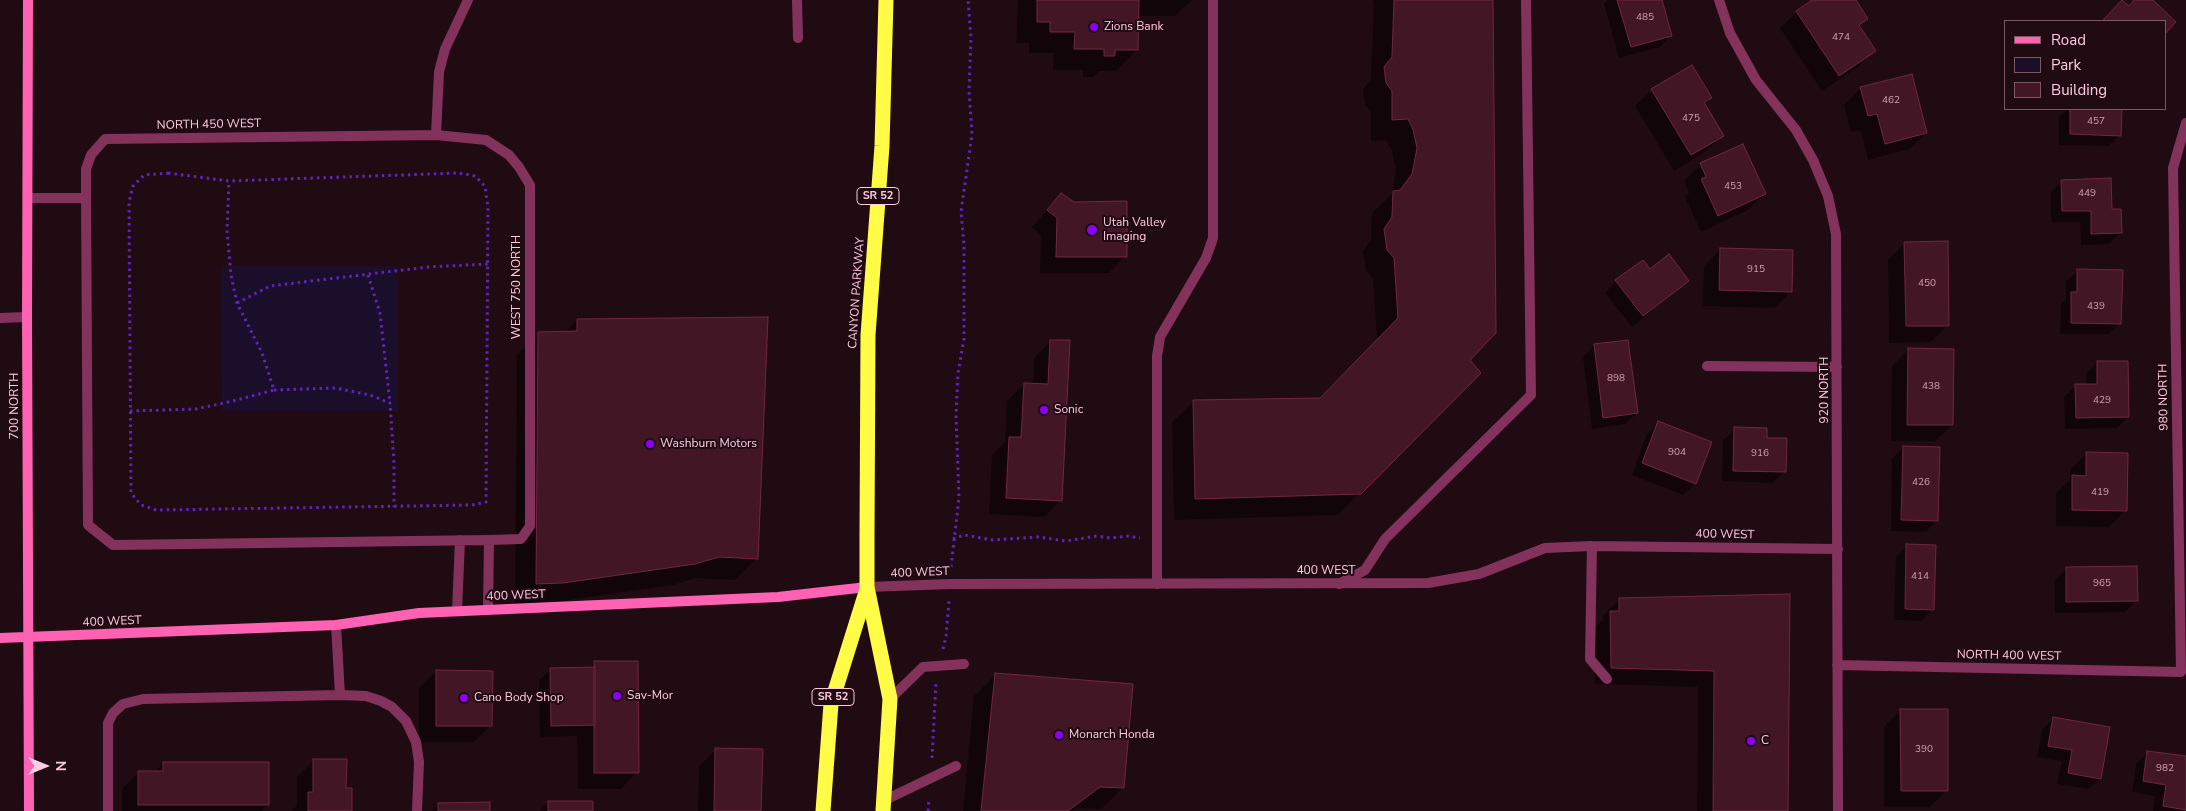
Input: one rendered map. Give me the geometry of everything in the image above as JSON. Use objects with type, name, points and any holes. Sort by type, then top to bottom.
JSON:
[{"type":"highway","name":"CANYON PARKWAY","points":[[883,806],[890,699],[867,587],[868,335],[882,146],[886,0]]},
{"type":"highway","name":"CANYON PARKWAY","points":[[823,811],[831,704],[867,587]]},
{"type":"main road","name":"700 NORTH","points":[[28,0],[29,811]]},
{"type":"main road","name":"400 WEST","points":[[0,638],[336,624],[419,613],[778,597],[867,587]]},
{"type":"street","points":[[436,135],[439,72],[445,49],[468,0]]},
{"type":"street","points":[[797,0],[798,38]]},
{"type":"street","points":[[1157,584],[1157,356],[1160,337],[1206,258],[1213,238],[1213,0]]},
{"type":"street","points":[[1338,584],[1365,570],[1386,539],[1531,395],[1526,0]]},
{"type":"street","name":"920 NORTH","points":[[1719,0],[1730,33],[1756,80],[1796,130],[1813,160],[1828,196],[1836,234],[1838,811]]},
{"type":"street","name":"980 NORTH","points":[[2181,672],[2173,168],[2186,123]]},
{"type":"street","name":"NORTH 450 WEST","points":[[86,198],[86,170],[91,155],[105,139],[436,135]]},
{"type":"street","name":"WEST 750 NORTH","points":[[436,135],[486,140],[509,155],[530,185],[530,526],[521,539],[489,540]]},
{"type":"street","points":[[28,198],[86,198],[88,525],[114,545],[489,540],[488,609]]},
{"type":"street","points":[[0,318],[27,318]]},
{"type":"street","points":[[1707,366],[1837,367]]},
{"type":"street","points":[[457,611],[460,540]]},
{"type":"street","points":[[1592,546],[1590,659],[1607,679]]},
{"type":"street","name":"400 WEST","points":[[867,587],[950,584],[1428,583],[1479,574],[1544,548],[1592,546],[1838,549]]},
{"type":"street","points":[[336,624],[340,695]]},
{"type":"street","points":[[890,699],[922,667],[964,664]]},
{"type":"street","name":"NORTH 400 WEST","points":[[1837,666],[2181,672]]},
{"type":"street","points":[[108,811],[108,723],[113,713],[124,704],[143,699],[340,695],[366,696],[381,701],[392,707],[406,721],[416,742],[419,762],[417,811]]},
{"type":"street","points":[[883,806],[956,766]]},
{"type":"path","points":[[968,0],[971,38],[969,90],[972,134],[961,212],[964,245],[964,339],[958,373],[956,415],[959,498],[953,539],[964,535],[993,540],[1038,537],[1066,540],[1097,536],[1110,538],[1128,536],[1144,539]]},
{"type":"path","points":[[168,173],[229,181],[459,173],[475,176],[485,186],[488,208],[486,502],[472,505],[394,507],[156,510],[142,505],[131,493],[129,202],[133,186],[144,175],[168,173]]},
{"type":"path","points":[[229,181],[227,230],[231,275],[238,303],[262,353],[274,390]]},
{"type":"path","points":[[238,303],[270,286],[428,267],[488,264]]},
{"type":"path","points":[[368,275],[380,313],[390,403],[394,462],[394,507]]},
{"type":"path","points":[[130,411],[196,408],[274,390],[335,388],[370,395],[390,403]]},
{"type":"path","points":[[928,811],[937,665],[946,636]]},
{"type":"green space","points":[[221,266],[398,266],[398,411],[222,411]]},
{"type":"building","name":"Zions Bank","points":[[1037,0],[1139,0],[1138,50],[1115,50],[1115,56],[1104,56],[1104,49],[1074,49],[1075,32],[1050,32],[1050,22],[1037,22]]},
{"type":"building","points":[[1394,0],[1493,0],[1496,333],[1470,360],[1481,373],[1361,494],[1195,499],[1193,400],[1320,398],[1398,318],[1394,258],[1387,250],[1384,229],[1392,217],[1393,191],[1400,190],[1412,174],[1417,148],[1413,129],[1408,119],[1392,120],[1392,91],[1386,83],[1384,67],[1392,57]]},
{"type":"building","points":[[1617,0],[1662,0],[1672,36],[1631,47]]},
{"type":"building","points":[[1812,0],[1856,0],[1868,19],[1859,25],[1876,51],[1839,76],[1796,11]]},
{"type":"building","points":[[2122,0],[2129,6],[2134,0],[2153,0],[2176,22],[2166,33],[2166,20],[2103,20]]},
{"type":"building","points":[[1692,65],[1712,98],[1704,102],[1724,136],[1691,155],[1651,89]]},
{"type":"building","points":[[1912,74],[1927,133],[1885,144],[1877,114],[1868,116],[1860,87]]},
{"type":"building","points":[[2070,110],[2122,110],[2121,136],[2070,134]]},
{"type":"building","points":[[1743,144],[1766,194],[1718,216],[1701,179],[1706,177],[1700,163]]},
{"type":"building","points":[[2111,178],[2112,209],[2121,209],[2122,233],[2091,234],[2091,211],[2062,211],[2061,180]]},
{"type":"building","name":"Utah Valley Imaging","points":[[1061,193],[1074,202],[1127,201],[1127,257],[1056,257],[1057,218],[1047,210]]},
{"type":"building","points":[[1948,241],[1949,326],[1906,326],[1904,242]]},
{"type":"building","points":[[1720,248],[1793,250],[1792,292],[1719,290]]},
{"type":"building","points":[[1669,254],[1689,281],[1643,316],[1615,280],[1643,260],[1650,269]]},
{"type":"building","points":[[2077,269],[2123,270],[2121,324],[2071,323],[2071,292],[2077,292]]},
{"type":"building","name":"Washburn Motors","points":[[768,317],[758,559],[719,557],[695,564],[563,583],[536,584],[538,332],[577,331],[577,319]]},
{"type":"building","name":"Sonic","points":[[1050,340],[1070,340],[1062,501],[1006,498],[1009,437],[1021,437],[1024,383],[1048,384]]},
{"type":"building","points":[[1628,340],[1638,413],[1603,418],[1594,344]]},
{"type":"building","points":[[1908,348],[1954,349],[1953,425],[1907,425]]},
{"type":"building","points":[[2097,361],[2128,361],[2129,417],[2076,418],[2075,384],[2097,384]]},
{"type":"building","points":[[1658,421],[1712,442],[1696,484],[1642,463]]},
{"type":"building","points":[[1734,427],[1767,428],[1767,438],[1787,438],[1786,472],[1733,471]]},
{"type":"building","points":[[1903,446],[1940,447],[1938,521],[1901,520]]},
{"type":"building","points":[[2086,452],[2128,453],[2127,511],[2072,510],[2072,475],[2086,476]]},
{"type":"building","points":[[1906,544],[1936,545],[1934,610],[1905,609]]},
{"type":"building","points":[[2137,566],[2138,601],[2066,602],[2066,567]]},
{"type":"building","name":"C","points":[[1790,594],[1788,811],[1713,811],[1714,671],[1611,668],[1610,611],[1619,611],[1619,598]]},
{"type":"building","name":"Sav-Mor","points":[[594,661],[638,661],[639,773],[594,773]]},
{"type":"building","points":[[595,667],[595,725],[551,726],[550,668]]},
{"type":"building","name":"Cano Body Shop","points":[[436,670],[493,671],[492,726],[436,726]]},
{"type":"building","name":"Monarch Honda","points":[[995,673],[1133,684],[1124,788],[1100,787],[1068,811],[981,811]]},
{"type":"building","points":[[1900,709],[1948,709],[1948,791],[1901,791]]},
{"type":"building","points":[[2053,717],[2110,727],[2101,779],[2068,773],[2072,750],[2048,746]]},
{"type":"building","points":[[715,748],[763,749],[761,811],[714,811]]},
{"type":"building","points":[[2147,751],[2186,756],[2186,810],[2163,806],[2166,785],[2143,781]]},
{"type":"building","points":[[313,759],[347,759],[346,788],[352,788],[352,811],[308,811],[308,792],[313,792]]},
{"type":"building","points":[[163,762],[269,762],[269,805],[138,805],[138,771],[163,771]]},
{"type":"building","points":[[548,801],[593,801],[593,811],[548,811]]},
{"type":"building","points":[[490,802],[490,811],[438,811],[438,803]]},
{"type":"place","name":"Zions Bank","points":[[1094,27]]},
{"type":"place","name":"Utah Valley Imaging","points":[[1092,230]]},
{"type":"place","name":"Sonic","points":[[1044,410]]},
{"type":"place","name":"Washburn Motors","points":[[650,444]]},
{"type":"place","name":"Sav-Mor","points":[[617,696]]},
{"type":"place","name":"Cano Body Shop","points":[[464,698]]},
{"type":"place","name":"Monarch Honda","points":[[1059,735]]},
{"type":"place","name":"C","points":[[1751,741]]}]
